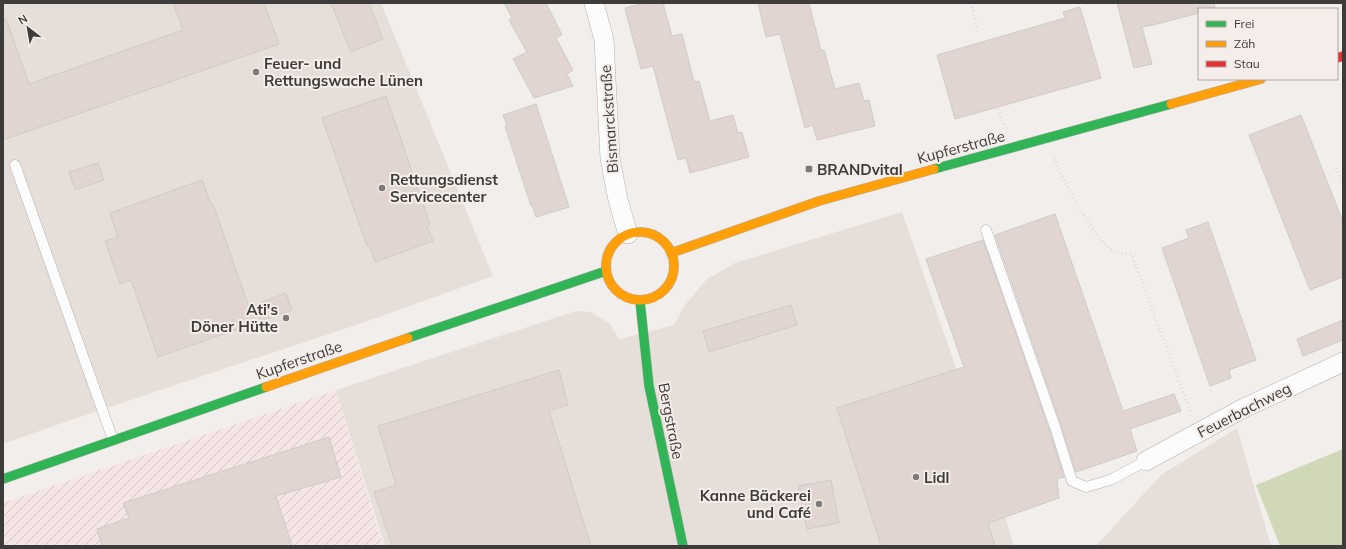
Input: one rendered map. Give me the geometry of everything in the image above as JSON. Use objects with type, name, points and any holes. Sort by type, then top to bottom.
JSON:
[{"type":"street","name":"Bismarckstraße","points":[[595,3],[604,40],[610,158],[618,200],[628,234]]},
{"type":"street","name":"Kupferstraße","points":[[671,253],[819,201],[1257,80]]},
{"type":"street","points":[[642,232],[654,235],[665,243],[671,253],[674,263],[673,274],[668,285],[662,292],[652,298],[640,301],[622,296],[609,282],[606,271],[606,258],[611,248],[618,240],[628,234],[642,232]]},
{"type":"street","name":"Kupferstraße","points":[[3,479],[364,352],[606,271]]},
{"type":"street","name":"Bergstraße","points":[[640,301],[649,386],[683,546]]},
{"type":"street","name":"Feuerbachweg","points":[[1146,460],[1242,409],[1343,362]]},
{"type":"lane","points":[[15,165],[113,440]]},
{"type":"lane","points":[[986,230],[1072,481],[1086,487],[1110,480],[1146,460]]},
{"type":"path","points":[[971,3],[978,33]]},
{"type":"path","points":[[984,104],[997,106],[1002,118]]},
{"type":"path","points":[[1045,139],[1055,162],[1080,208],[1105,244],[1115,252],[1132,255],[1199,432]]},
{"type":"path","points":[[1336,168],[1343,184]]},
{"type":"shaded area","points":[[3,3],[381,3],[493,276],[362,323],[3,444]]},
{"type":"shaded area","points":[[902,212],[991,469],[1014,546],[385,546],[336,390],[576,311],[590,312],[609,323],[619,339],[674,325],[685,305],[707,279],[735,263]]},
{"type":"shaded area","points":[[336,390],[383,546],[3,546],[3,503]]},
{"type":"shaded area","points":[[1237,428],[1271,546],[1096,546],[1161,475]]},
{"type":"green space","points":[[1343,449],[1343,546],[1280,546],[1256,485]]},
{"type":"building","points":[[173,3],[264,3],[279,44],[3,140],[3,19],[6,19],[29,84],[183,30]]},
{"type":"building","points":[[331,3],[369,3],[383,39],[351,52]]},
{"type":"building","points":[[504,3],[546,3],[562,35],[556,38],[573,70],[567,74],[573,86],[534,98],[513,59],[527,52],[509,20],[512,18]]},
{"type":"building","points":[[644,3],[663,3],[672,36],[682,34],[694,82],[699,81],[710,121],[733,115],[738,133],[742,132],[749,157],[690,173],[686,158],[678,160],[653,66],[641,69],[625,8]]},
{"type":"building","points":[[758,3],[809,3],[821,50],[824,50],[835,89],[859,83],[864,101],[869,100],[875,126],[817,140],[813,125],[805,128],[780,34],[766,37]]},
{"type":"building","points":[[1117,3],[1214,3],[1215,8],[1198,8],[1198,13],[1142,27],[1152,64],[1134,68]]},
{"type":"building","points":[[1080,7],[1101,78],[955,119],[937,55],[1065,18],[1063,12]]},
{"type":"building","name":"Rettungsdienst Servicecenter","points":[[386,96],[430,224],[427,226],[433,241],[375,262],[369,246],[367,246],[322,118]]},
{"type":"building","points":[[536,104],[569,207],[536,217],[505,126],[507,126],[503,115]]},
{"type":"building","points":[[1301,115],[1343,222],[1343,277],[1310,290],[1249,135]]},
{"type":"building","points":[[98,163],[104,180],[75,190],[69,172]]},
{"type":"building","points":[[202,180],[211,204],[213,204],[249,307],[286,293],[292,310],[158,357],[131,280],[120,284],[105,241],[118,237],[110,213]]},
{"type":"building","points":[[1055,214],[1123,411],[1174,394],[1181,411],[1130,429],[1137,451],[1076,472],[995,235]]},
{"type":"building","points":[[1208,222],[1256,360],[1229,370],[1231,378],[1210,386],[1162,248],[1189,238],[1186,230]]},
{"type":"building","points":[[983,240],[1049,429],[1064,477],[1057,479],[1059,498],[988,523],[995,546],[881,546],[837,408],[964,367],[926,259]]},
{"type":"building","points":[[791,305],[797,325],[709,352],[703,331]]},
{"type":"building","points":[[1343,320],[1343,340],[1303,356],[1297,339]]},
{"type":"building","points":[[559,370],[568,405],[549,411],[591,546],[392,546],[374,492],[396,485],[378,426]]},
{"type":"building","points":[[329,437],[341,477],[276,496],[292,546],[102,546],[97,529],[129,518],[123,503]]},
{"type":"building","name":"Kanne Bäckerei und Café","points":[[831,480],[839,523],[807,529],[798,486]]},
{"type":"traffic: fast","points":[[934,169],[1171,104]]},
{"type":"traffic: fast","points":[[408,338],[606,271]]},
{"type":"traffic: fast","points":[[640,301],[649,386],[683,546]]},
{"type":"traffic: fast","points":[[3,479],[266,387]]},
{"type":"traffic: slow","points":[[1171,104],[1257,80]]},
{"type":"traffic: slow","points":[[671,253],[819,201],[934,169]]},
{"type":"traffic: slow","points":[[640,232],[653,235],[664,242],[671,253],[674,266],[671,279],[664,290],[653,297],[640,300],[627,297],[616,290],[609,279],[606,266],[609,253],[616,242],[627,235],[640,232]]},
{"type":"traffic: slow","points":[[266,387],[408,338]]},
{"type":"traffic: jam","points":[[1338,58],[1343,56]]},
{"type":"place","name":"Feuer- und Rettungswache Lünen","points":[[256,72]]},
{"type":"place","name":"BRANDvital","points":[[809,169]]},
{"type":"place","name":"Rettungsdienst Servicecenter","points":[[382,188]]},
{"type":"place","name":"Ati's Döner Hütte","points":[[286,318]]},
{"type":"place","name":"Lidl","points":[[916,477]]},
{"type":"place","name":"Kanne Bäckerei und Café","points":[[819,504]]}]
